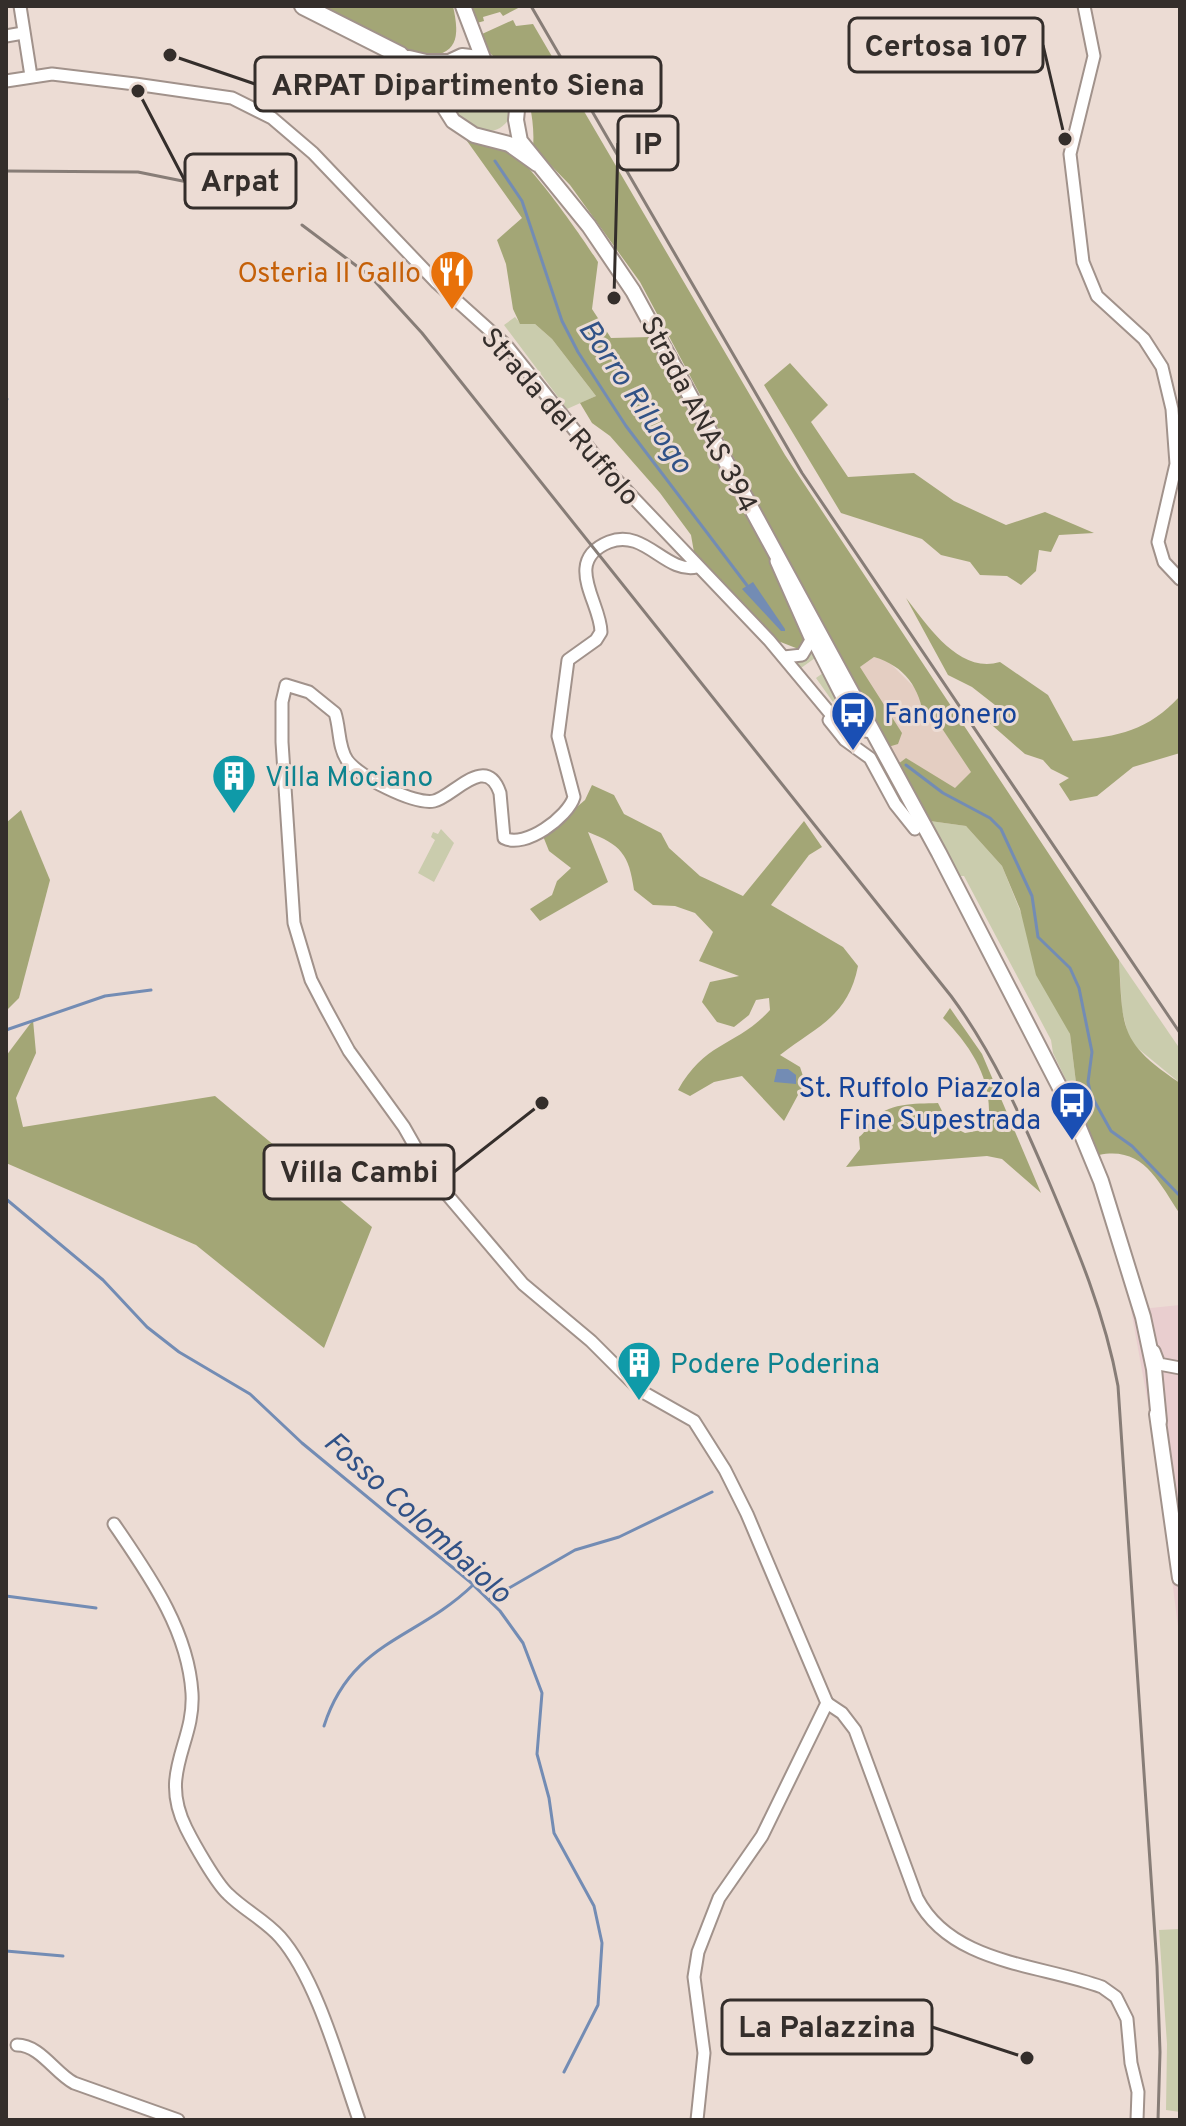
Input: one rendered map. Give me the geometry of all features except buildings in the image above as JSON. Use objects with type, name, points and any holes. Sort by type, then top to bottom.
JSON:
[{"type":"highway","points":[[303,6],[400,55],[426,63],[451,60]]},
{"type":"highway","points":[[400,55],[434,87]]},
{"type":"main road","points":[[434,87],[464,31],[463,8]]},
{"type":"main road","points":[[463,8],[484,61]]},
{"type":"main road","points":[[451,60],[471,56],[484,61]]},
{"type":"main road","name":"Strada ANAS 394","points":[[484,61],[513,88],[518,105],[516,120],[520,141],[589,226],[626,279],[797,594],[818,647],[866,734]]},
{"type":"main road","name":"Strada ANAS 394","points":[[434,87],[441,108],[458,126],[481,137],[494,137],[537,164]]},
{"type":"main road","points":[[494,137],[516,120]]},
{"type":"main road","points":[[866,734],[915,829],[957,891]]},
{"type":"main road","points":[[866,734],[957,891],[1073,1113],[1117,1227],[1147,1333],[1180,1578]]},
{"type":"main road","points":[[1138,1303],[1160,1416]]},
{"type":"street","points":[[20,6],[31,76]]},
{"type":"street","points":[[1084,6],[1094,56],[1070,154],[1083,262],[1097,296],[1144,339],[1162,367],[1172,409],[1176,464],[1158,542],[1164,562],[1180,579]]},
{"type":"street","points":[[6,36],[23,33]]},
{"type":"street","name":"Strada del Ruffolo","points":[[6,81],[31,76],[72,75],[220,96],[248,103],[272,118],[322,162],[437,283],[511,350],[605,468],[784,657],[837,721],[866,734]]},
{"type":"street","points":[[697,567],[684,568],[647,546],[626,539],[607,543],[591,557],[586,580],[601,632],[596,640],[568,660],[558,736],[574,797],[563,813],[541,830],[520,840],[504,838],[500,793],[498,787],[485,778],[475,776],[435,801],[425,801],[390,789],[358,771],[343,752],[335,713],[309,692],[286,685],[282,702],[282,742],[291,899],[301,953],[318,994],[349,1051],[404,1127],[433,1178],[535,1297],[591,1341],[641,1391],[694,1421],[711,1444],[747,1514],[827,1703],[842,1713],[855,1730],[917,1898],[928,1919],[940,1931],[983,1953],[1073,1976],[1102,1987],[1116,1997],[1127,2019],[1131,2063],[1138,2092],[1137,2120]]},
{"type":"street","points":[[775,554],[779,574],[811,640],[802,655],[784,657]]},
{"type":"street","name":"Strada del Ruffolo","points":[[800,676],[850,745],[872,761],[895,804],[915,829]]},
{"type":"street","points":[[850,745],[866,734]]},
{"type":"street","points":[[1147,1333],[1159,1364],[1180,1368]]},
{"type":"street","points":[[1160,1416],[1161,1380],[1180,1368]]},
{"type":"street","points":[[114,1524],[161,1593],[188,1670],[191,1713],[174,1772],[186,1828],[225,1892],[280,1936],[298,1964],[336,2051],[359,2120]]},
{"type":"street","points":[[697,2120],[704,2053],[694,1977],[698,1952],[719,1898],[762,1836],[827,1703]]},
{"type":"street","points":[[17,2045],[25,2045],[38,2053],[60,2075],[74,2083],[178,2120]]},
{"type":"shaded area","points":[[874,657],[888,661],[921,694],[924,719],[943,730],[972,772],[955,789],[906,758],[898,764],[888,747],[860,667]]},
{"type":"shaded area","points":[[1180,1305],[1180,1642],[1153,1431],[1131,1310]]},
{"type":"green space","points":[[322,6],[453,6],[456,36],[454,43],[443,53],[422,57]]},
{"type":"green space","points":[[472,6],[522,6],[503,16],[500,12],[483,17],[484,21],[477,23]]},
{"type":"green space","points":[[513,20],[516,26],[533,24],[785,455],[1119,960],[1128,1032],[1145,1056],[1180,1083],[1180,1214],[1156,1178],[1138,1161],[1114,1154],[1099,1155],[1079,1107],[1070,1034],[1036,975],[1020,909],[1002,866],[966,826],[930,821],[898,764],[906,758],[955,788],[971,772],[943,730],[924,719],[919,698],[909,680],[894,666],[874,657],[860,667],[902,733],[898,744],[888,747],[640,282],[570,185],[533,147],[531,110],[522,82],[512,70],[489,53],[483,41],[482,34]]},
{"type":"green space","points":[[458,62],[487,71],[503,85],[512,103],[512,114],[504,125],[486,131],[476,128],[457,115],[442,98],[443,78]]},
{"type":"green space","points":[[467,141],[500,145],[517,156],[581,236],[598,262],[592,309],[611,338],[651,337],[770,555],[805,640],[801,650],[778,641],[695,558],[691,535],[660,493],[610,436],[592,423],[580,403],[596,396],[552,339],[535,324],[520,324],[513,309],[506,264],[497,240],[522,218]]},
{"type":"green space","points":[[515,317],[521,324],[535,324],[552,339],[596,396],[567,409],[504,325]]},
{"type":"green space","points":[[790,363],[828,405],[811,422],[848,477],[914,473],[954,501],[1006,525],[1045,512],[1094,533],[1059,535],[1051,552],[1039,550],[1036,571],[1021,585],[1007,576],[980,575],[970,562],[941,555],[922,539],[841,513],[764,385]]},
{"type":"green space","points":[[906,598],[935,634],[958,655],[985,664],[1000,662],[1048,695],[1073,741],[1132,730],[1156,717],[1180,696],[1180,753],[1133,767],[1097,796],[1070,801],[1059,784],[1069,778],[1051,769],[1043,760],[1025,754],[985,719],[995,705],[972,687],[948,675]]},
{"type":"green space","points":[[815,649],[855,724],[847,722],[816,678],[823,673],[815,658],[801,668],[796,662],[805,659]]},
{"type":"green space","points":[[592,785],[614,795],[624,814],[661,833],[669,848],[700,876],[743,896],[804,821],[822,847],[809,855],[771,905],[843,947],[858,966],[847,997],[839,1009],[780,1055],[800,1067],[805,1082],[784,1121],[742,1076],[714,1082],[690,1096],[678,1090],[710,1052],[745,1031],[770,1010],[769,998],[756,1000],[749,1015],[734,1027],[717,1022],[702,1002],[710,982],[739,976],[699,961],[713,932],[695,913],[675,906],[653,905],[634,890],[622,852],[588,832],[608,882],[540,921],[530,909],[552,895],[557,881],[571,868],[549,851],[543,836],[585,800]]},
{"type":"green space","points":[[21,810],[50,880],[19,998],[6,1011],[6,823]]},
{"type":"green space","points":[[930,821],[966,826],[1002,866],[1070,1034],[1079,1107],[1053,1053],[1051,1040],[964,876],[959,876]]},
{"type":"green space","points":[[441,829],[454,843],[434,882],[418,873],[435,840],[431,837],[433,832],[438,834]]},
{"type":"green space","points":[[1119,960],[1180,1049],[1180,1083],[1130,1042],[1122,1010]]},
{"type":"green space","points":[[950,1008],[982,1054],[1041,1193],[1002,1159],[987,1156],[846,1167],[860,1149],[859,1137],[870,1122],[893,1107],[938,1103],[949,1125],[965,1133],[987,1129],[989,1113],[985,1082],[964,1042],[943,1018]]},
{"type":"green space","points":[[33,1020],[36,1053],[16,1098],[23,1127],[215,1096],[372,1227],[324,1348],[196,1245],[6,1163],[6,1056]]},
{"type":"green space","points":[[1180,1929],[1180,2112],[1166,2110],[1167,2044],[1159,1930]]},
{"type":"water","points":[[753,582],[785,631],[781,631],[742,589]]},
{"type":"water","points":[[777,1069],[788,1069],[796,1075],[796,1084],[774,1082]]},
{"type":"waterway","name":"Borro Riluogo","points":[[495,161],[522,201],[562,321],[578,352],[626,426],[749,588]]},
{"type":"waterway","name":"Borro Riluogo","points":[[906,765],[943,793],[990,818],[1001,829],[1032,896],[1038,937],[1070,968],[1079,988],[1092,1052],[1088,1082],[1091,1095],[1111,1131],[1132,1146],[1180,1196]]},
{"type":"waterway","points":[[6,1030],[105,996],[151,990]]},
{"type":"waterway","name":"Fosso Colombaiolo","points":[[6,1199],[103,1280],[147,1327],[179,1352],[250,1394],[302,1443],[469,1581],[500,1611],[523,1643],[542,1693],[537,1754],[549,1798],[554,1833],[594,1906],[602,1943],[598,2005],[564,2072]]},
{"type":"waterway","points":[[490,1599],[575,1550],[619,1537],[712,1492]]},
{"type":"waterway","points":[[324,1726],[336,1698],[368,1659],[473,1585]]},
{"type":"waterway","points":[[6,1596],[96,1608]]},
{"type":"waterway","points":[[6,1951],[63,1956]]},
{"type":"railway","points":[[531,6],[802,473],[1180,1033]]},
{"type":"railway","points":[[6,171],[138,172],[227,190]]},
{"type":"railway","points":[[302,225],[370,276],[422,333],[951,996],[994,1063],[1028,1134],[1089,1282],[1106,1333],[1118,1386],[1157,1966],[1160,2052],[1158,2120]]},
{"type":"place","name":"ARPAT Dipartimento Siena","points":[[170,55]]},
{"type":"place","name":"Arpat","points":[[138,91]]},
{"type":"place","name":"Certosa 107","points":[[1065,139]]},
{"type":"place","name":"IP","points":[[614,298]]},
{"type":"place","name":"Osteria Il Gallo","points":[[452,311]]},
{"type":"place","name":"Fangonero","points":[[853,752]]},
{"type":"place","name":"Villa Mociano","points":[[234,815]]},
{"type":"place","name":"Villa Cambi","points":[[542,1103]]},
{"type":"place","name":"St. Ruffolo Piazzola Fine Supestrada","points":[[1072,1142]]},
{"type":"place","name":"Podere Poderina","points":[[639,1402]]},
{"type":"place","name":"La Palazzina","points":[[1027,2058]]}]
